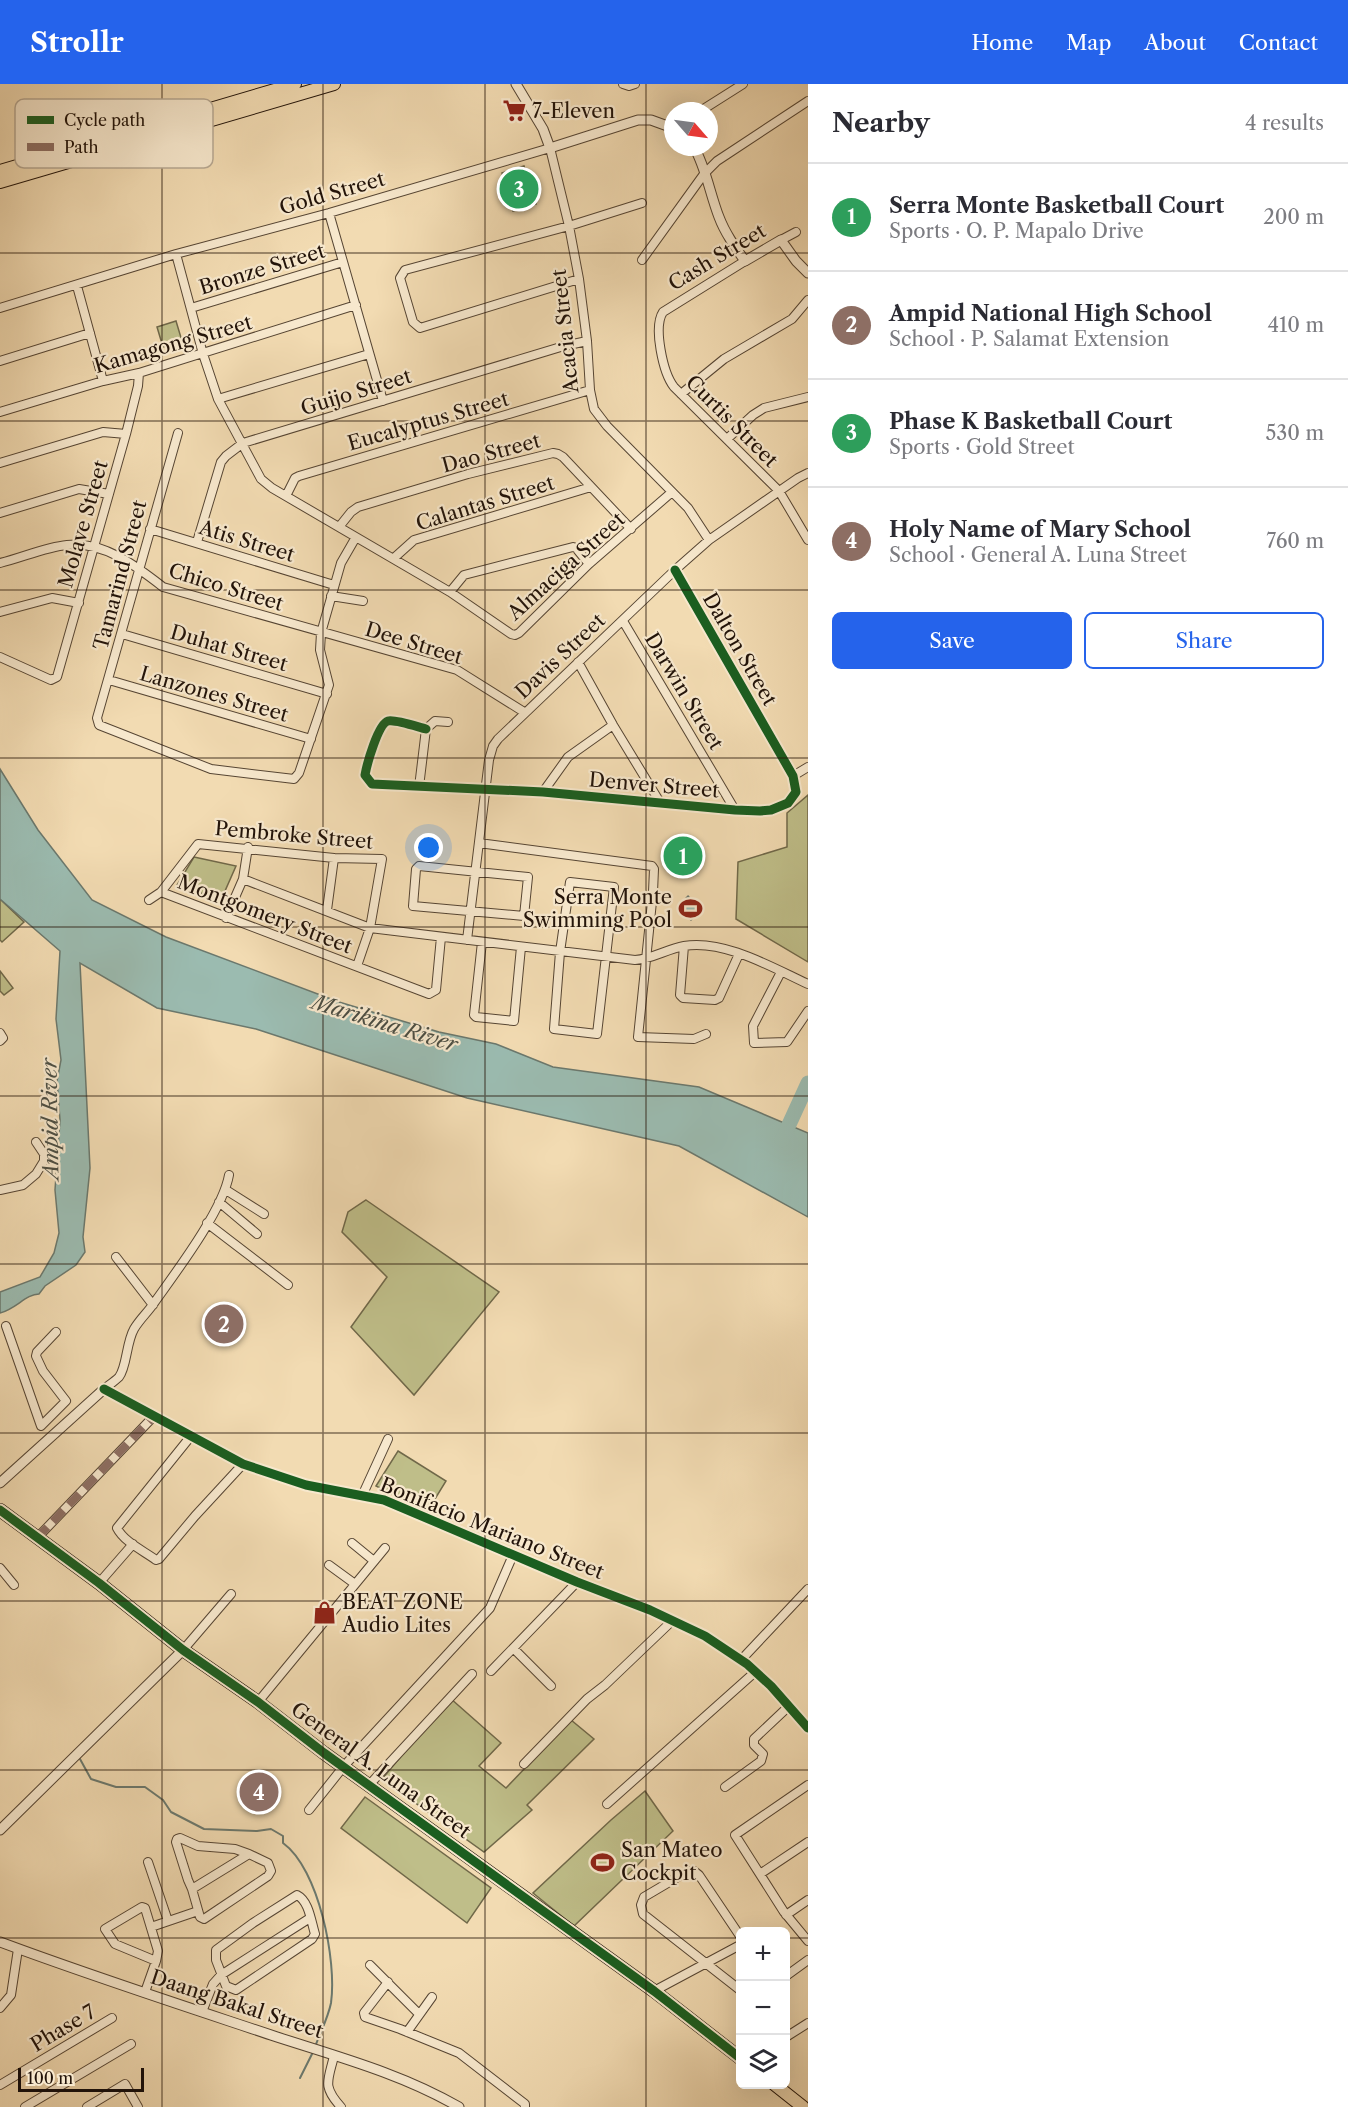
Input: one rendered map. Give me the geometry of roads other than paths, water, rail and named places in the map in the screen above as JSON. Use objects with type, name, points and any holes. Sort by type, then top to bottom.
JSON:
[{"type":"main road","points":[[213,108],[295,84]]},
{"type":"main road","points":[[213,120],[334,84]]},
{"type":"main road","points":[[0,171],[15,167]]},
{"type":"main road","points":[[0,182],[48,168]]},
{"type":"main road","name":"General A. Luna Street","points":[[0,1510],[99,1583],[183,1650],[258,1702],[654,1991],[736,2054]]},
{"type":"main road","points":[[779,2089],[802,2107]]},
{"type":"street","name":"Acacia Street","points":[[516,84],[544,130],[569,226],[579,279],[594,409],[598,417],[696,518],[709,540]]},
{"type":"street","points":[[623,84],[629,86],[635,84]]},
{"type":"street","points":[[723,84],[728,93]]},
{"type":"street","points":[[714,102],[743,84]]},
{"type":"street","points":[[642,260],[704,174],[717,161],[808,101]]},
{"type":"street","name":"Gold Street","points":[[0,308],[176,254],[329,213],[639,120],[651,120],[664,125]]},
{"type":"street","points":[[698,156],[723,227],[745,261]]},
{"type":"street","points":[[579,279],[420,328],[413,322],[400,278],[405,270],[569,226],[642,203]]},
{"type":"street","points":[[329,213],[383,401]]},
{"type":"street","name":"Cash Street","points":[[660,317],[669,306],[796,231]]},
{"type":"street","points":[[781,240],[808,273]]},
{"type":"street","name":"Almaciga Street","points":[[176,254],[203,354],[218,399],[261,479],[450,592],[515,635],[590,564],[672,492]]},
{"type":"street","name":"Bronze Street","points":[[190,308],[344,262]]},
{"type":"street","points":[[77,285],[103,381]]},
{"type":"street","points":[[681,394],[724,359],[792,319],[808,300]]},
{"type":"street","name":"Kamagong Street","points":[[0,412],[203,354],[356,306]]},
{"type":"street","name":"Curtis Street","points":[[660,317],[658,331],[667,376],[681,394],[778,491],[808,540]]},
{"type":"street","points":[[0,361],[90,333]]},
{"type":"street","name":"Guijo Street","points":[[197,542],[221,462],[243,443],[587,341]]},
{"type":"street","points":[[218,399],[369,354]]},
{"type":"street","name":"Molave Street","points":[[0,657],[51,680],[57,677],[126,434],[139,373]]},
{"type":"street","name":"Eucalyptus Street","points":[[286,496],[295,478],[299,476],[590,390]]},
{"type":"street","points":[[727,439],[764,408],[808,397]]},
{"type":"street","points":[[0,463],[103,432],[126,434]]},
{"type":"street","name":"Tamarind Street","points":[[178,433],[97,718],[99,725],[211,769],[288,779],[294,779],[299,773],[311,739]]},
{"type":"street","name":"Dao Street","points":[[339,527],[358,507],[468,474],[553,453],[563,458],[631,529]]},
{"type":"street","name":"Davis Street","points":[[467,940],[489,760],[493,746],[524,712],[709,540],[778,491],[808,473]]},
{"type":"street","name":"Calantas Street","points":[[394,558],[414,540],[591,487]]},
{"type":"street","points":[[0,513],[79,489],[109,494]]},
{"type":"street","name":"Atis Street","points":[[150,529],[334,585]]},
{"type":"street","points":[[311,739],[329,685],[320,650],[321,633],[341,563],[356,537]]},
{"type":"street","name":"Chico Street","points":[[0,563],[66,545],[94,547],[126,560],[163,587],[321,633]]},
{"type":"street","points":[[450,592],[464,575],[573,547],[590,564]]},
{"type":"street","name":"Dalton Street","points":[[675,570],[793,776]]},
{"type":"street","points":[[331,596],[363,601]]},
{"type":"street","points":[[0,612],[52,598],[79,603]]},
{"type":"street","name":"Darwin Street","points":[[623,621],[735,810]]},
{"type":"street","name":"Dee Street","points":[[321,633],[457,670],[524,712]]},
{"type":"street","name":"Duhat Street","points":[[122,634],[327,693]]},
{"type":"street","points":[[578,662],[661,804]]},
{"type":"street","name":"Lanzones Street","points":[[108,680],[311,739]]},
{"type":"street","points":[[419,787],[426,729],[435,720],[448,722]]},
{"type":"street","name":"Denver Street","points":[[426,729],[393,721],[388,721],[382,726],[365,775],[372,784],[543,792],[735,810],[771,810],[788,803],[796,792],[793,776]]},
{"type":"street","points":[[543,792],[568,757],[613,725]]},
{"type":"street","points":[[793,776],[808,768]]},
{"type":"street","name":"Pembroke Street","points":[[162,892],[195,846],[202,843],[334,858],[382,860],[370,928]]},
{"type":"street","points":[[479,843],[649,865],[654,869],[638,1037],[694,1039],[706,1034]]},
{"type":"street","points":[[226,918],[243,879],[248,847]]},
{"type":"street","points":[[327,910],[334,858]]},
{"type":"street","points":[[419,866],[528,877],[524,916],[471,912],[414,906],[416,868],[419,866]]},
{"type":"street","points":[[243,879],[370,928],[645,960],[684,946],[705,944],[739,954],[808,984]]},
{"type":"street","points":[[570,882],[614,887],[606,957],[597,1034],[554,1029],[560,951],[570,882]]},
{"type":"street","points":[[149,900],[162,892]]},
{"type":"street","name":"Montgomery Street","points":[[162,892],[429,994],[436,990],[441,937]]},
{"type":"street","points":[[357,966],[370,928]]},
{"type":"street","points":[[482,942],[474,1015],[476,1017],[514,1021],[521,947]]},
{"type":"street","points":[[684,946],[680,995],[683,998],[715,1000],[719,998],[739,954]]},
{"type":"street","points":[[781,972],[753,1026],[752,1041],[756,1044],[788,1042],[808,1011]]},
{"type":"street","points":[[0,1190],[23,1185],[36,1174],[44,1161],[44,1154],[36,1142]]},
{"type":"street","points":[[0,1483],[119,1377],[127,1343],[134,1329],[153,1305],[207,1223],[226,1190],[229,1175]]},
{"type":"street","points":[[226,1190],[264,1214]]},
{"type":"street","points":[[219,1202],[257,1234]]},
{"type":"street","points":[[207,1223],[288,1285]]},
{"type":"street","points":[[116,1257],[153,1305]]},
{"type":"street","points":[[6,1326],[41,1426],[50,1438]]},
{"type":"street","points":[[41,1426],[66,1401],[43,1371],[36,1356],[56,1332]]},
{"type":"street","name":"Bonifacio Mariano Street","points":[[104,1389],[243,1464],[306,1485],[384,1500],[577,1582],[650,1610],[705,1636],[755,1672],[808,1728]]},
{"type":"street","points":[[37,1538],[154,1416]]},
{"type":"street","points":[[191,1436],[118,1525],[119,1532],[156,1560],[243,1464]]},
{"type":"street","points":[[362,1496],[388,1439]]},
{"type":"street","points":[[352,1543],[374,1561]]},
{"type":"street","points":[[99,1583],[133,1544]]},
{"type":"street","points":[[258,1702],[385,1548]]},
{"type":"street","points":[[309,1810],[344,1766],[490,1608],[513,1555]]},
{"type":"street","points":[[329,1565],[355,1584]]},
{"type":"street","points":[[0,1568],[14,1585]]},
{"type":"street","points":[[491,1671],[577,1582]]},
{"type":"street","points":[[741,1660],[808,1588]]},
{"type":"street","points":[[0,1830],[183,1650],[231,1594]]},
{"type":"street","points":[[524,1764],[587,1699],[605,1685],[672,1621]]},
{"type":"street","points":[[514,1649],[551,1686]]},
{"type":"street","points":[[607,1804],[755,1672]]},
{"type":"street","points":[[370,1784],[472,1674]]},
{"type":"street","points":[[725,1787],[761,1761],[763,1754],[754,1745],[754,1739],[789,1706]]},
{"type":"street","points":[[808,1785],[737,1832],[736,1839],[786,1915],[808,1941]]},
{"type":"street","points":[[180,1838],[198,1846],[235,1849],[249,1854],[268,1863],[271,1871],[268,1876],[204,1918],[200,1917],[176,1842],[177,1839],[180,1838]]},
{"type":"street","points":[[760,1874],[808,1842]]},
{"type":"street","points":[[192,1889],[249,1854]]},
{"type":"street","points":[[148,1862],[168,1921]]},
{"type":"street","points":[[736,1929],[694,1871],[688,1871],[644,1897],[641,1905],[643,1914],[736,1986]]},
{"type":"street","points":[[298,1894],[309,1911],[315,1934],[312,1939],[236,1990],[226,1986],[221,1975],[216,1960],[216,1950],[298,1894]]},
{"type":"street","points":[[786,1915],[808,1900]]},
{"type":"street","points":[[145,1992],[156,1961],[158,1951],[145,1908],[142,1907],[106,1928],[105,1931],[115,1944],[156,1961]]},
{"type":"street","points":[[151,1927],[198,1911]]},
{"type":"street","points":[[202,2012],[213,1984],[221,1975],[310,1918]]},
{"type":"street","name":"Daang Bakal Street","points":[[0,1942],[402,2078],[459,2107]]},
{"type":"street","points":[[654,1991],[736,1948]]},
{"type":"street","points":[[0,2008],[12,1995],[18,1949]]},
{"type":"street","points":[[790,1973],[808,1960]]},
{"type":"street","points":[[370,1965],[419,2014]]},
{"type":"street","points":[[388,1982],[364,2015],[365,2017],[459,2053],[525,2104],[525,2107]]},
{"type":"street","points":[[407,2032],[432,1997]]},
{"type":"street","name":"Phase 7","points":[[0,2085],[112,2018]]},
{"type":"street","points":[[789,2035],[808,2023]]},
{"type":"street","points":[[25,2107],[131,2044]]},
{"type":"street","points":[[334,2056],[327,2087],[330,2095],[341,2107]]},
{"type":"street","points":[[87,2107],[125,2084],[138,2107]]},
{"type":"water","name":"Marikina River","points":[[0,769],[38,830],[92,900],[166,937],[339,1002],[439,1032],[496,1044],[553,1067],[699,1087],[808,1133],[808,1217],[679,1146],[467,1098],[256,1029],[157,1008],[80,963],[90,1168],[83,1237],[85,1252],[76,1265],[45,1286],[39,1294],[30,1296],[0,1313],[0,1292],[40,1277],[54,1253],[59,1233],[55,1190],[60,1120],[57,1081],[61,1060],[56,1019],[60,951],[0,899]]},
{"type":"water","name":"Serra Monte Swimming Pool","points":[[688,896],[701,911],[691,920],[678,906]]},
{"type":"waterway","points":[[782,1140],[808,1083]]},
{"type":"waterway","points":[[80,1759],[91,1779],[116,1787],[145,1787],[163,1800],[171,1812],[204,1829],[257,1831],[271,1829],[283,1836],[283,1843],[296,1856],[307,1873],[316,1894],[328,1941],[331,1964],[331,2003],[315,2047]]},
{"type":"waterway","points":[[300,2078],[313,2052]]},
{"type":"place","name":"7-Eleven","points":[[514,111]]},
{"type":"place","name":"Phase K Basketball Court","points":[[519,189]]},
{"type":"place","name":"Serra Monte Basketball Court","points":[[683,856]]},
{"type":"place","name":"Serra Monte Swimming Pool","points":[[690,908]]},
{"type":"place","name":"Ampid National High School","points":[[224,1324]]},
{"type":"place","name":"BEAT ZONE Audio Lites","points":[[324,1613]]},
{"type":"place","name":"Holy Name of Mary School","points":[[259,1792]]},
{"type":"place","name":"San Mateo Cockpit","points":[[603,1862]]},
{"type":"water label","name":"Ampid River","points":[[50,1119]]}]
